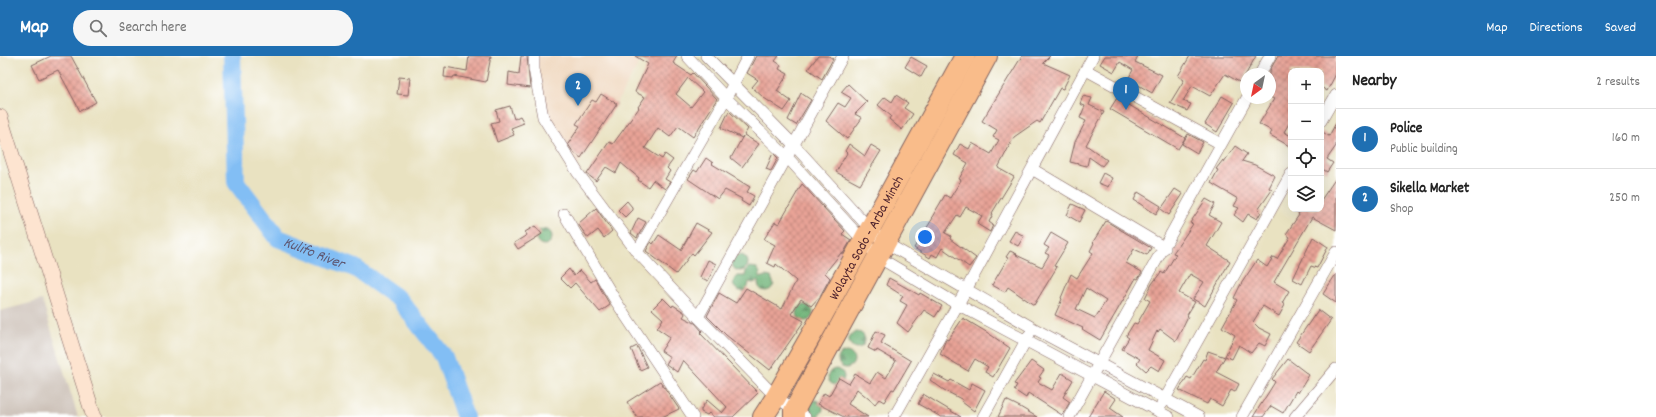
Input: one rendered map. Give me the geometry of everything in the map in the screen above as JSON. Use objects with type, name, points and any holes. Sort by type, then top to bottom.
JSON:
[{"type":"highway","name":"Wolayta Sodo - Arba Minch","points":[[764,417],[867,236],[965,56]]},
{"type":"highway","name":"Wolayta Sodo - Arba Minch","points":[[798,415],[882,250],[987,56]]},
{"type":"street","points":[[534,56],[534,69],[543,117],[578,173],[637,252],[776,397],[798,415]]},
{"type":"street","points":[[687,56],[726,98],[882,250],[957,304],[1092,377],[1156,414],[1169,417]]},
{"type":"street","points":[[706,56],[794,145],[867,236],[882,250],[966,290],[1099,364],[1199,417]]},
{"type":"street","points":[[637,252],[726,98],[748,56]]},
{"type":"street","points":[[698,317],[843,56]]},
{"type":"street","points":[[894,417],[966,290],[1093,56]]},
{"type":"street","points":[[1263,68],[1270,56]]},
{"type":"street","points":[[1086,70],[1221,144]]},
{"type":"street","points":[[1324,116],[1336,94]]},
{"type":"street","points":[[1069,417],[1243,104]]},
{"type":"street","points":[[0,117],[94,417]]},
{"type":"street","points":[[1032,169],[1164,248]]},
{"type":"street","points":[[1156,414],[1290,176]]},
{"type":"street","points":[[564,214],[617,303],[693,417]]},
{"type":"street","points":[[1242,417],[1336,252]]},
{"type":"street","points":[[983,417],[1033,328]]},
{"type":"street","points":[[1295,417],[1336,369]]},
{"type":"shaded area","points":[[533,56],[643,56],[594,143],[575,169],[544,121]]},
{"type":"shaded area","points":[[42,300],[78,417],[0,417],[0,311]]},
{"type":"green space","points":[[544,229],[550,231],[552,237],[550,243],[544,245],[538,243],[536,237],[538,231]]},
{"type":"green space","points":[[740,255],[747,260],[748,263],[743,270],[740,271],[733,266],[732,263],[737,256]]},
{"type":"green space","points":[[750,267],[757,268],[760,273],[760,278],[766,276],[771,277],[774,284],[770,290],[762,290],[758,285],[758,281],[753,283],[749,282],[748,287],[744,291],[735,288],[733,284],[735,278],[738,276],[745,276],[746,271]]},
{"type":"green space","points":[[805,305],[811,307],[813,313],[811,319],[805,321],[799,319],[797,313],[799,307]]},
{"type":"green space","points":[[857,332],[863,334],[865,340],[863,346],[857,348],[851,346],[849,340],[851,334]]},
{"type":"green space","points":[[846,352],[852,354],[854,360],[852,366],[846,368],[840,366],[838,360],[840,354]]},
{"type":"green space","points":[[836,369],[842,371],[844,377],[842,383],[836,385],[830,383],[828,377],[830,371]]},
{"type":"green space","points":[[815,400],[821,402],[823,408],[821,414],[815,416],[809,414],[807,408],[809,402]]},
{"type":"building","points":[[51,56],[71,56],[96,102],[80,111],[58,70],[39,79],[32,65]]},
{"type":"building","points":[[469,56],[491,56],[486,82],[454,76],[453,78],[444,77],[445,67],[467,71]]},
{"type":"building","points":[[521,56],[527,56],[530,88],[508,85],[509,72],[519,74]]},
{"type":"building","points":[[635,56],[677,56],[673,63],[691,75],[693,73],[717,99],[693,137],[678,126],[670,137],[658,128],[645,148],[662,159],[665,154],[673,160],[667,168],[670,171],[665,179],[670,182],[665,189],[653,180],[648,187],[638,180],[639,178],[621,163],[616,173],[606,167],[596,181],[587,174],[609,142],[613,144],[639,108],[638,107],[645,97],[635,92],[648,64]],"holes":[[[688,78],[703,92],[691,107],[676,94]]]},
{"type":"building","points":[[756,56],[779,56],[775,61],[781,65],[779,69],[788,74],[777,91],[791,101],[784,111],[764,98],[752,87],[758,80],[747,73]]},
{"type":"building","points":[[818,56],[829,56],[833,59],[822,79],[808,69]]},
{"type":"building","points":[[1022,56],[1050,56],[1043,63],[1070,75],[1063,89],[1060,88],[1040,123],[1037,121],[1014,137],[998,168],[1014,177],[992,213],[993,214],[989,222],[993,225],[990,232],[977,224],[982,216],[966,207],[960,217],[957,215],[945,233],[951,236],[950,239],[976,258],[969,267],[942,248],[937,257],[932,254],[930,258],[914,248],[933,218],[932,217],[945,195],[950,198],[961,180],[959,179],[968,163],[954,155],[960,144],[969,149],[972,143],[991,154],[999,140],[993,137],[997,130],[982,121]]},
{"type":"building","points":[[1105,56],[1138,56],[1135,62],[1162,75],[1152,93],[1128,79],[1133,70],[1120,62],[1114,72],[1100,64]]},
{"type":"building","points":[[1190,56],[1256,56],[1249,68],[1240,68],[1240,82],[1225,74],[1210,96],[1192,86],[1183,101],[1191,104],[1187,111],[1170,103],[1184,80],[1178,76]]},
{"type":"building","points":[[1278,56],[1336,56],[1336,74],[1327,91],[1324,89],[1324,68],[1288,68],[1288,125],[1284,132],[1288,134],[1288,145],[1270,135],[1272,131],[1259,124],[1271,104],[1276,104],[1276,68],[1271,68]]},
{"type":"building","points":[[911,57],[927,66],[921,77],[905,67]]},
{"type":"building","points":[[399,77],[410,78],[408,95],[397,94]]},
{"type":"building","points":[[848,84],[867,102],[855,114],[862,118],[847,139],[826,121],[838,103],[845,107],[851,98],[841,92]]},
{"type":"building","points":[[801,93],[811,100],[796,125],[788,120]]},
{"type":"building","points":[[601,94],[617,104],[581,158],[573,152],[568,144],[580,126],[576,124],[592,100],[596,102]]},
{"type":"building","points":[[896,95],[908,103],[904,108],[913,114],[902,130],[889,119],[891,116],[878,105],[885,97],[892,102]]},
{"type":"building","points":[[1083,96],[1092,98],[1089,105],[1104,112],[1086,145],[1107,160],[1102,166],[1089,157],[1087,166],[1070,162],[1075,142],[1086,121],[1080,118],[1085,106],[1080,104]]},
{"type":"building","points":[[1222,96],[1234,103],[1217,132],[1205,124]]},
{"type":"building","points":[[1117,98],[1185,138],[1178,149],[1110,109]]},
{"type":"building","points":[[510,106],[514,119],[520,116],[524,123],[511,128],[514,135],[497,142],[491,123],[499,121],[496,110]]},
{"type":"building","points":[[729,111],[748,129],[744,135],[759,144],[742,167],[731,158],[742,138],[721,128]]},
{"type":"building","points":[[1336,123],[1336,146],[1327,159],[1333,163],[1327,172],[1324,170],[1324,133],[1329,136]]},
{"type":"building","points":[[1188,134],[1203,142],[1197,153],[1182,144]]},
{"type":"building","points":[[849,144],[865,156],[871,145],[881,151],[860,185],[836,172],[847,153],[845,151]]},
{"type":"building","points":[[1235,146],[1247,154],[1242,161],[1255,165],[1275,176],[1269,188],[1272,190],[1258,210],[1261,212],[1257,219],[1248,214],[1243,222],[1234,215],[1239,208],[1234,206],[1238,199],[1211,183],[1218,170],[1216,169],[1223,160],[1224,162]]},
{"type":"building","points":[[773,153],[778,158],[771,171],[766,169]]},
{"type":"building","points":[[706,158],[713,163],[712,164],[750,187],[747,192],[754,196],[749,206],[741,201],[742,199],[725,190],[718,199],[688,179],[694,170],[697,172]]},
{"type":"building","points":[[1103,173],[1112,178],[1108,187],[1098,183]]},
{"type":"building","points":[[1336,178],[1336,230],[1312,217],[1274,282],[1289,291],[1282,303],[1285,305],[1279,316],[1263,306],[1253,322],[1259,328],[1271,334],[1265,346],[1259,343],[1251,353],[1239,345],[1232,359],[1225,356],[1235,335],[1222,327],[1237,300],[1234,298],[1241,284],[1257,260],[1267,267],[1273,257],[1277,259],[1290,237],[1286,234],[1299,215],[1299,212],[1324,212],[1324,196]]},
{"type":"building","points":[[802,184],[845,231],[842,234],[851,240],[843,254],[841,253],[825,273],[830,278],[820,296],[811,306],[801,299],[791,314],[804,321],[770,370],[726,335],[707,316],[719,293],[736,303],[746,288],[782,309],[796,281],[776,264],[775,267],[767,263],[775,245],[764,239],[775,222],[779,224]]},
{"type":"building","points":[[1175,189],[1183,194],[1169,215],[1161,209]]},
{"type":"building","points":[[1138,192],[1161,206],[1156,214],[1134,200]]},
{"type":"building","points":[[1206,199],[1215,204],[1209,215],[1221,222],[1207,246],[1230,261],[1205,306],[1193,299],[1204,282],[1190,274],[1179,293],[1195,302],[1187,315],[1188,316],[1176,341],[1160,329],[1158,332],[1157,331],[1148,350],[1165,360],[1159,371],[1151,366],[1146,371],[1137,363],[1140,359],[1122,349],[1129,338],[1126,336],[1134,323],[1137,324],[1150,301],[1145,298],[1152,284],[1161,272],[1164,274],[1176,254],[1173,253],[1193,224],[1190,223]]},
{"type":"building","points":[[627,201],[632,207],[632,210],[625,217],[618,210]]},
{"type":"building","points":[[1072,204],[1085,210],[1079,222],[1067,215]]},
{"type":"building","points":[[596,208],[612,231],[604,238],[598,230],[588,238],[578,224]]},
{"type":"building","points":[[638,218],[646,222],[637,238],[631,233]]},
{"type":"building","points":[[1106,221],[1151,248],[1147,255],[1134,249],[1126,263],[1142,272],[1138,279],[1136,278],[1100,340],[1082,329],[1083,328],[1055,315],[1071,274],[1077,278],[1093,253],[1090,251],[1094,243],[1093,242]],"holes":[[[1086,288],[1106,301],[1095,318],[1076,309]]]},
{"type":"building","points":[[696,223],[712,232],[694,255],[692,253],[676,274],[646,251],[651,242],[653,244],[659,235],[681,250]]},
{"type":"building","points":[[535,226],[542,234],[518,249],[514,243],[527,235],[525,232]]},
{"type":"building","points":[[1015,231],[1024,236],[1018,246],[1009,241]]},
{"type":"building","points":[[1051,233],[1068,243],[1054,266],[1057,267],[1034,305],[1008,287],[1005,292],[992,285],[1008,258],[1006,257],[1010,251],[1042,267],[1049,255],[1045,253],[1049,248],[1044,245]]},
{"type":"building","points":[[1313,237],[1328,247],[1317,268],[1311,266],[1302,284],[1293,279]]},
{"type":"building","points":[[708,260],[716,264],[708,281],[700,277]]},
{"type":"building","points":[[569,269],[574,276],[580,270],[591,282],[595,279],[610,305],[600,312],[575,283],[570,288],[560,278]]},
{"type":"building","points":[[1336,274],[1336,303],[1323,294]]},
{"type":"building","points":[[889,278],[919,295],[920,293],[942,306],[935,317],[924,310],[908,332],[897,323],[907,305],[900,301],[903,296],[886,285]]},
{"type":"building","points":[[663,298],[672,307],[673,305],[684,312],[685,314],[683,317],[695,323],[702,331],[700,333],[758,393],[733,417],[714,417],[709,413],[707,415],[701,412],[701,409],[707,400],[722,413],[727,407],[683,360],[677,372],[666,364],[670,357],[661,351],[670,337],[657,328],[663,319],[652,309]]},
{"type":"building","points":[[1318,310],[1331,320],[1309,351],[1296,342]]},
{"type":"building","points":[[963,318],[1010,348],[993,377],[985,372],[988,367],[975,359],[968,371],[940,354],[946,339],[948,340]]},
{"type":"building","points":[[876,331],[885,335],[881,343],[911,361],[894,390],[892,389],[884,402],[879,399],[875,404],[857,389],[848,404],[868,417],[844,417],[818,404],[824,393],[829,396],[839,378],[849,384],[855,374],[870,383],[877,372],[886,378],[896,361],[877,350],[876,352],[868,348]]},
{"type":"building","points":[[637,346],[647,367],[640,370],[631,349]]},
{"type":"building","points":[[1208,351],[1225,357],[1216,372],[1239,384],[1235,392],[1231,390],[1222,406],[1210,399],[1207,404],[1179,390],[1187,377],[1191,379],[1203,359],[1205,360]]},
{"type":"building","points":[[1288,359],[1309,375],[1298,393],[1296,391],[1283,413],[1271,406],[1263,417],[1253,417],[1275,382],[1272,379]]},
{"type":"building","points":[[1031,361],[1044,370],[1039,377],[1041,378],[1038,382],[1052,390],[1062,373],[1073,380],[1063,397],[1070,402],[1062,415],[1028,393],[1026,398],[1014,390],[1017,385],[1014,384]]},
{"type":"building","points":[[934,374],[949,382],[951,380],[969,390],[972,383],[985,390],[974,411],[962,402],[963,400],[944,390],[930,380]]},
{"type":"building","points":[[660,381],[679,409],[662,417],[637,417],[627,402]]},
{"type":"building","points":[[1104,391],[1116,399],[1110,408],[1123,417],[1088,417]]},
{"type":"building","points":[[923,394],[961,417],[941,417],[918,404]]},
{"type":"building","points":[[1006,400],[1020,407],[1037,417],[998,417]]},
{"type":"waterway","name":"Kulifo River","points":[[232,56],[236,182],[278,238],[355,268],[399,299],[444,357],[465,417]]},
{"type":"place","name":"Sikella Market","points":[[578,106]]},
{"type":"place","name":"Police","points":[[1126,110]]}]
